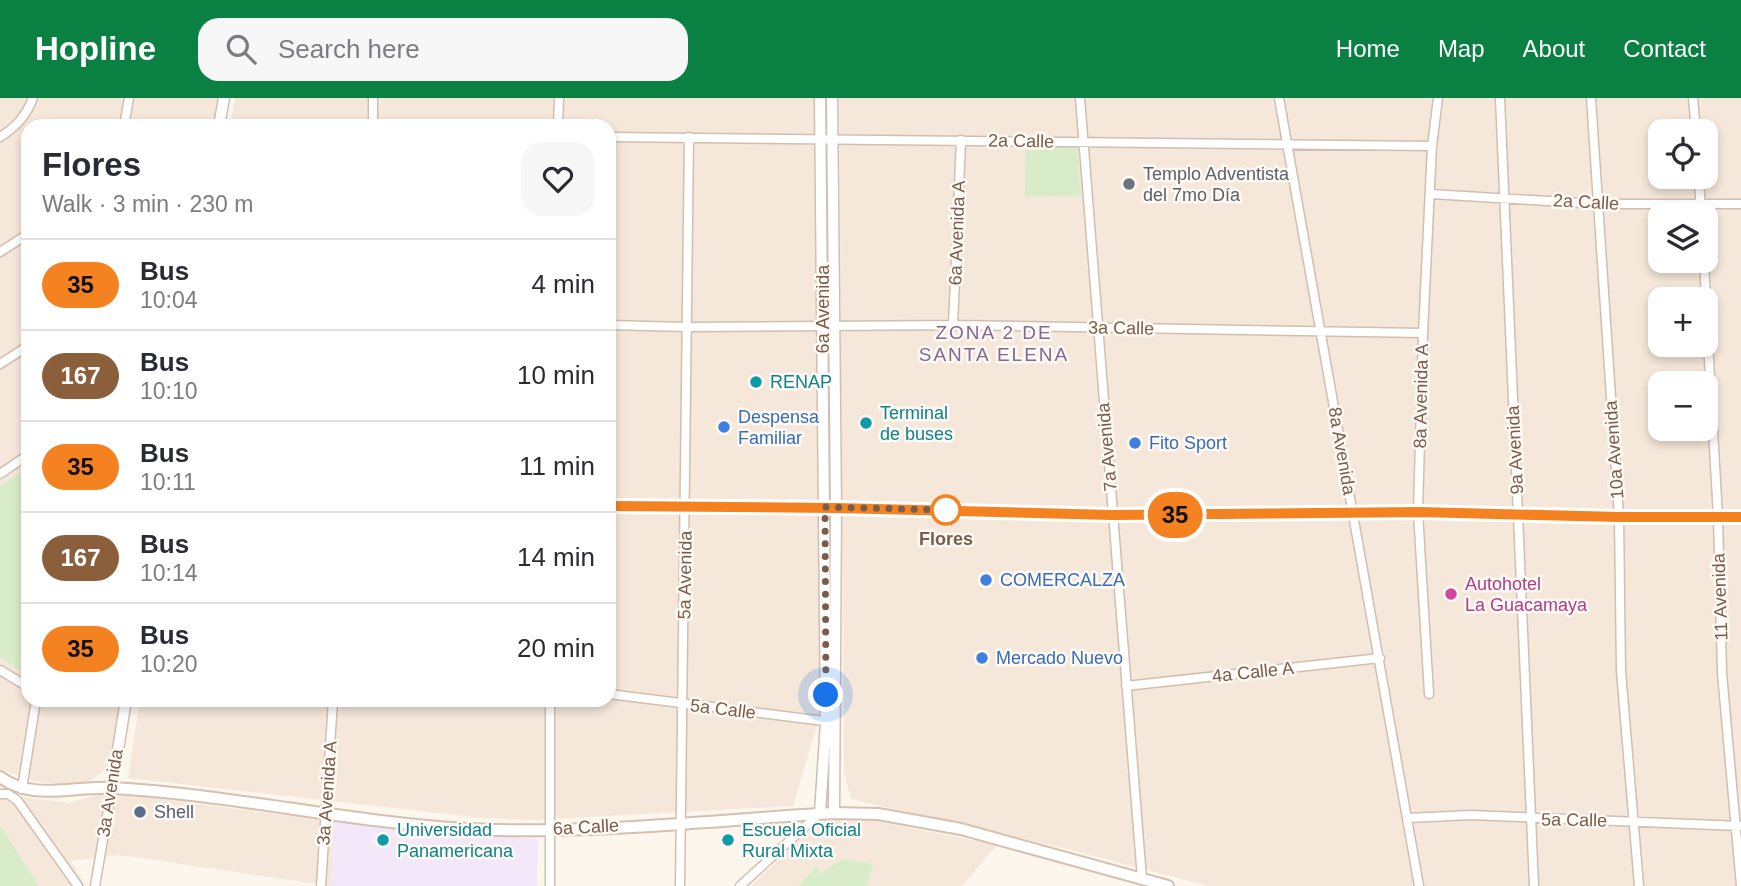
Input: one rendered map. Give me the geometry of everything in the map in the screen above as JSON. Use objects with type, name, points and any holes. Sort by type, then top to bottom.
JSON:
[{"type":"main road","name":"6a Calle","points":[[0,777],[22,789],[41,791],[112,787],[467,829],[551,830],[820,813],[878,814],[961,829],[1168,886]]},
{"type":"street","points":[[22,119],[33,98]]},
{"type":"street","points":[[125,119],[129,98]]},
{"type":"street","points":[[220,119],[223,98]]},
{"type":"street","points":[[373,98],[373,119]]},
{"type":"street","points":[[558,119],[559,98]]},
{"type":"street","name":"6a Avenida","points":[[820,98],[828,139],[835,327],[830,507]]},
{"type":"street","name":"6a Avenida","points":[[832,98],[828,139],[824,327],[830,507],[834,813]]},
{"type":"street","name":"7a Avenida","points":[[1080,98],[1142,879]]},
{"type":"street","name":"8a Avenida","points":[[1279,98],[1419,886]]},
{"type":"street","name":"8a Avenida A","points":[[1429,694],[1419,512],[1423,333],[1432,146],[1438,98]]},
{"type":"street","name":"9a Avenida","points":[[1500,98],[1534,886]]},
{"type":"street","name":"10a Avenida","points":[[1591,98],[1619,517],[1621,671],[1639,886]]},
{"type":"street","points":[[1693,98],[1695,119]]},
{"type":"street","points":[[0,137],[21,120]]},
{"type":"street","name":"2a Calle","points":[[616,137],[1432,146]]},
{"type":"street","name":"5a Avenida","points":[[680,886],[689,137]]},
{"type":"street","name":"6a Avenida A","points":[[953,325],[961,140]]},
{"type":"street","name":"2a Calle","points":[[1431,194],[1504,196],[1597,204],[1648,204]]},
{"type":"street","name":"2a Calle","points":[[1718,204],[1741,204]]},
{"type":"street","points":[[0,252],[21,238]]},
{"type":"street","name":"3a Calle","points":[[616,324],[686,327],[953,325],[1423,333]]},
{"type":"street","points":[[0,364],[21,350]]},
{"type":"street","name":"11 Avenida","points":[[1709,357],[1718,517],[1722,673],[1739,826],[1741,886]]},
{"type":"street","points":[[0,474],[21,460]]},
{"type":"street","points":[[616,506],[830,507],[1112,515],[1354,515],[1419,512],[1741,517]]},
{"type":"street","name":"4a Calle A","points":[[1126,686],[1380,658]]},
{"type":"street","points":[[0,670],[21,683]]},
{"type":"street","name":"5a Calle","points":[[616,695],[831,722]]},
{"type":"street","points":[[22,789],[35,707]]},
{"type":"street","name":"3a Avenida","points":[[95,886],[125,707]]},
{"type":"street","name":"3a Avenida A","points":[[321,886],[333,707]]},
{"type":"street","points":[[550,707],[550,886]]},
{"type":"street","name":"6a Avenida","points":[[820,813],[831,722]]},
{"type":"street","points":[[0,794],[8,794],[17,800],[78,886]]},
{"type":"street","points":[[740,886],[820,813]]},
{"type":"street","name":"5a Calle","points":[[1408,818],[1471,815],[1739,826]]},
{"type":"shaded area","points":[[0,98],[219,98],[215,119],[21,119],[21,707],[120,707],[111,764],[92,780],[66,785],[34,781],[0,769]]},
{"type":"shaded area","points":[[235,98],[818,98],[821,711],[793,806],[533,820],[483,818],[128,778],[139,707],[616,707],[616,119],[231,119]]},
{"type":"shaded area","points":[[839,98],[1741,98],[1741,886],[1208,886],[1067,849],[851,799],[844,772]]},
{"type":"shaded area","points":[[109,792],[334,822],[331,886],[119,855],[71,861],[85,886],[39,886],[0,825],[0,798],[17,796],[68,803]]},
{"type":"shaded area","points":[[834,817],[864,819],[997,845],[962,886],[867,886],[872,864],[819,874],[815,867],[798,886],[751,886],[819,821]]},
{"type":"shaded area","points":[[334,822],[538,839],[537,886],[331,886]]},
{"type":"green space","points":[[1026,146],[1077,147],[1081,196],[1025,197]]},
{"type":"green space","points":[[21,472],[19,670],[0,657],[0,486]]},
{"type":"green space","points":[[0,825],[39,886],[0,886]]},
{"type":"green space","points":[[843,859],[873,864],[867,886],[798,886],[816,866],[820,874]]},
{"type":"bus line","name":"35","points":[[616,506],[1112,515],[1354,515],[1419,512],[1741,517]]},
{"type":"place","name":"Templo Adventista del 7mo Día","points":[[1129,184]]},
{"type":"place","name":"RENAP","points":[[756,382]]},
{"type":"place","name":"Terminal de buses","points":[[866,423]]},
{"type":"place","name":"Despensa Familiar","points":[[724,427]]},
{"type":"place","name":"Fito Sport","points":[[1135,443]]},
{"type":"place","name":"Flores","points":[[946,510]]},
{"type":"place","name":"COMERCALZA","points":[[986,580]]},
{"type":"place","name":"Autohotel La Guacamaya","points":[[1451,594]]},
{"type":"place","name":"Mercado Nuevo","points":[[982,658]]},
{"type":"place","name":"Shell","points":[[140,812]]},
{"type":"place","name":"Universidad Panamericana","points":[[383,840]]},
{"type":"place","name":"Escuela Oficial Rural Mixta","points":[[728,840]]},
{"type":"district","name":"ZONA 2 DE SANTA ELENA","points":[[994,343]]},
{"type":"route","points":[[826,695],[825,507],[946,510]]}]
